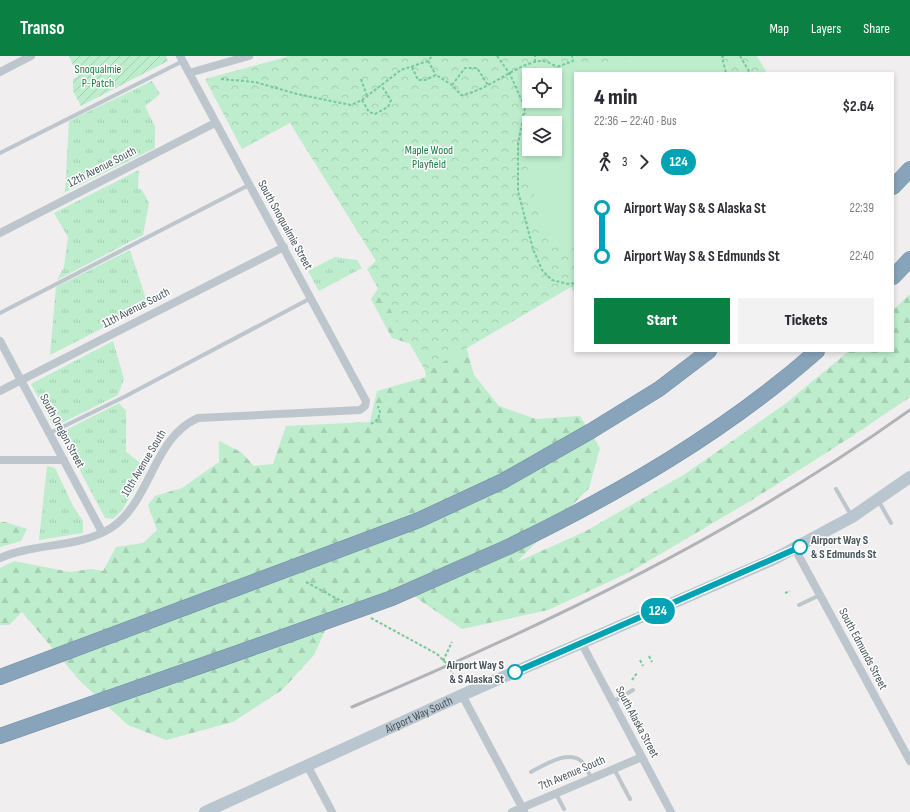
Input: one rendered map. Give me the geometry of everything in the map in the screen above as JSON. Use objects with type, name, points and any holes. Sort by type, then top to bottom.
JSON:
[{"type":"highway","points":[[894,186],[910,169]]},
{"type":"highway","points":[[894,276],[910,259]]},
{"type":"highway","points":[[894,285],[910,272]]},
{"type":"highway","points":[[0,677],[419,520],[504,481],[591,431],[659,389],[708,352]]},
{"type":"highway","points":[[0,736],[392,598],[508,547],[572,516],[628,485],[692,446],[756,400],[816,352]]},
{"type":"main road","name":"Airport Way South","points":[[205,812],[462,695],[582,644],[795,549],[852,517],[910,477]]},
{"type":"street","points":[[0,72],[31,56]]},
{"type":"street","points":[[189,73],[249,56]]},
{"type":"street","name":"South Snoqualmie Street","points":[[182,58],[215,123],[284,247],[366,401],[365,406]]},
{"type":"street","name":"12th Avenue South","points":[[0,233],[215,123]]},
{"type":"street","name":"11th Avenue South","points":[[0,391],[284,247]]},
{"type":"street","name":"South Oregon Street","points":[[0,341],[102,532]]},
{"type":"street","name":"10th Avenue South","points":[[0,558],[14,552],[73,541],[111,528],[130,510],[171,439],[182,426],[191,421],[207,416],[360,410],[365,406]]},
{"type":"street","points":[[0,460],[64,460]]},
{"type":"street","name":"South Edmunds Street","points":[[795,549],[910,761]]},
{"type":"street","name":"South Alaska Street","points":[[582,644],[671,812]]},
{"type":"street","points":[[462,695],[523,810]]},
{"type":"street","name":"7th Avenue South","points":[[512,812],[523,810],[555,794],[642,757]]},
{"type":"street","points":[[307,766],[332,812]]},
{"type":"lane","points":[[0,153],[182,58]]},
{"type":"lane","points":[[0,313],[249,185]]},
{"type":"lane","points":[[50,433],[311,298]]},
{"type":"lane","points":[[836,489],[852,517]]},
{"type":"lane","points":[[878,500],[891,523]]},
{"type":"lane","points":[[799,605],[820,594]]},
{"type":"lane","points":[[612,702],[633,690]]},
{"type":"lane","points":[[531,772],[558,759],[572,757],[583,763],[591,778]]},
{"type":"lane","points":[[614,769],[630,799]]},
{"type":"lane","points":[[555,794],[564,809]]},
{"type":"path","points":[[221,78],[255,82],[297,94],[351,105],[362,100],[401,70],[428,61],[432,56]]},
{"type":"path","points":[[498,56],[510,74],[522,101]]},
{"type":"path","points":[[535,56],[535,62]]},
{"type":"path","points":[[428,61],[436,75],[452,85],[461,95],[468,94],[488,86],[535,62],[544,61],[557,67],[574,61],[572,56]]},
{"type":"path","points":[[724,56],[722,57],[726,72]]},
{"type":"path","points":[[740,56],[749,72]]},
{"type":"path","points":[[412,67],[418,80],[425,80],[436,75]]},
{"type":"path","points":[[452,85],[465,68],[477,68],[488,86]]},
{"type":"path","points":[[361,79],[367,96]]},
{"type":"path","points":[[362,100],[369,112],[375,114],[388,107],[391,100],[381,85]]},
{"type":"path","points":[[525,108],[518,144],[517,179],[518,191],[533,249],[542,270],[552,280],[568,284],[574,283]]},
{"type":"path","points":[[371,424],[378,419],[380,412],[378,406]]},
{"type":"path","points":[[785,593],[790,591]]},
{"type":"path","points":[[443,661],[452,642]]},
{"type":"path","points":[[437,654],[449,666],[455,679]]},
{"type":"path","points":[[649,656],[652,662]]},
{"type":"path","points":[[640,660],[643,666]]},
{"type":"path","points":[[632,680],[637,673]]},
{"type":"green space","name":"Snoqualmie P-Patch","points":[[69,56],[166,56],[168,61],[81,106],[73,91],[73,79],[78,76]]},
{"type":"green space","name":"Maple Wood Playfield","points":[[290,56],[757,56],[766,72],[574,72],[574,292],[571,287],[426,372],[367,269],[376,261],[290,123],[242,149],[205,79]]},
{"type":"green space","points":[[641,56],[718,56],[721,72],[574,72],[574,243],[553,247],[545,237],[525,156],[562,156],[562,116],[527,116],[531,108],[562,108],[562,74],[571,68]]},
{"type":"green space","points":[[152,81],[160,94],[145,106],[155,126],[155,148],[65,192],[69,121]]},
{"type":"green space","points":[[139,170],[138,188],[142,190],[149,203],[143,235],[57,280],[64,267],[68,237],[54,213]]},
{"type":"green space","points":[[130,250],[148,305],[50,355],[56,287]]},
{"type":"green space","points":[[335,257],[357,260],[362,268],[319,291],[308,271]]},
{"type":"green space","points":[[387,275],[461,328],[474,375],[499,406],[536,419],[580,416],[600,448],[589,488],[517,562],[586,531],[685,474],[785,404],[848,352],[894,352],[894,309],[910,294],[910,397],[851,437],[752,500],[630,572],[548,610],[462,629],[402,588],[332,615],[314,655],[282,690],[233,722],[166,740],[128,725],[80,681],[22,612],[9,625],[0,625],[0,568],[14,561],[70,572],[91,569],[103,571],[116,547],[143,543],[157,530],[148,505],[155,496],[182,488],[219,462],[219,441],[241,452],[254,466],[273,464],[286,426],[370,422],[377,391],[426,377],[421,347],[392,338],[371,299]]},
{"type":"green space","points":[[113,341],[124,379],[118,395],[54,427],[31,384]]},
{"type":"green space","points":[[119,403],[126,411],[126,452],[147,468],[122,510],[113,519],[105,518],[60,433]]},
{"type":"green space","points":[[47,466],[55,468],[73,506],[83,521],[83,533],[39,540]]},
{"type":"green space","points":[[0,522],[5,522],[27,529],[21,541],[0,547]]},
{"type":"railway","points":[[352,707],[497,643],[639,574],[778,497],[845,455],[910,410]]},
{"type":"bus line","name":"124","points":[[515,672],[582,644],[800,547]]},
{"type":"place","name":"Airport Way S & S Edmunds St","points":[[800,547]]},
{"type":"place","name":"Airport Way S & S Alaska St","points":[[515,672]]}]
